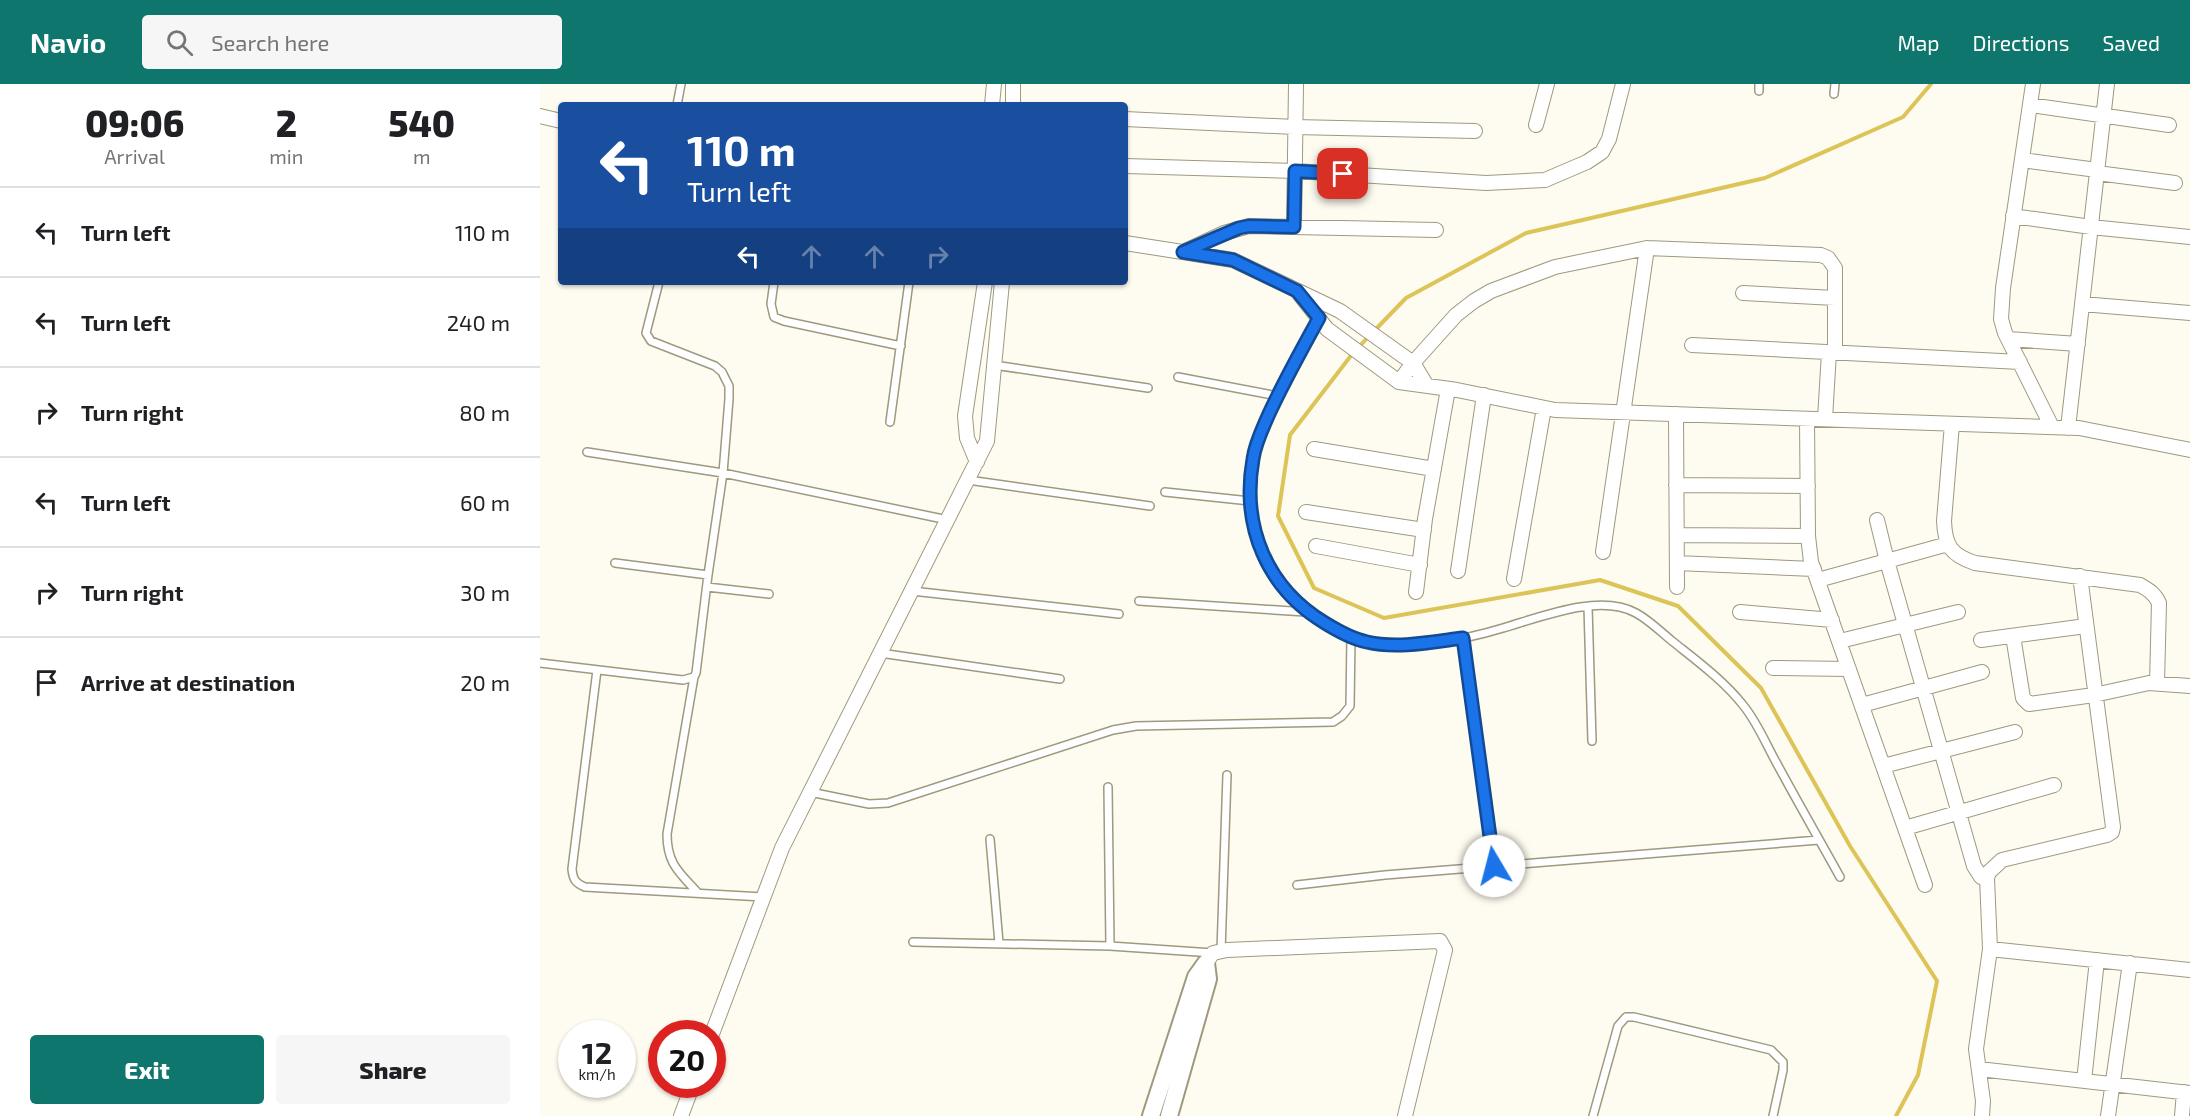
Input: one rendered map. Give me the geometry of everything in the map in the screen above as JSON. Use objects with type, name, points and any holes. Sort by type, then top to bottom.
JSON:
[{"type":"street","points":[[992,102],[993,84]]},
{"type":"street","points":[[1012,102],[1014,84]]},
{"type":"street","points":[[1294,227],[1296,84]]},
{"type":"street","points":[[1536,125],[1546,84]]},
{"type":"street","points":[[1128,166],[1295,171],[1486,183],[1545,180],[1587,162],[1602,152],[1609,139],[1623,84]]},
{"type":"street","points":[[2033,84],[2001,304],[2001,319],[2008,339],[2052,427]]},
{"type":"street","points":[[2068,428],[2107,84]]},
{"type":"street","points":[[2030,105],[2169,125]]},
{"type":"street","points":[[540,116],[558,120]]},
{"type":"street","points":[[1128,119],[1294,127],[1474,131]]},
{"type":"street","points":[[2022,160],[2175,183]]},
{"type":"street","points":[[2013,216],[2190,237]]},
{"type":"street","points":[[1183,252],[1239,228],[1249,226],[1436,230]]},
{"type":"street","points":[[1128,243],[1233,260],[1340,311],[1398,355],[1413,363],[1427,386]]},
{"type":"street","points":[[1603,552],[1647,248]]},
{"type":"street","points":[[1399,382],[1456,315],[1474,301],[1491,291],[1555,267],[1647,248],[1821,255],[1828,258],[1835,268],[1832,352],[1825,419]]},
{"type":"street","points":[[977,462],[967,438],[965,416],[985,285]]},
{"type":"street","points":[[717,1020],[782,848],[987,441],[1002,285]]},
{"type":"street","points":[[1297,291],[1323,324],[1399,382],[1484,395],[1555,410],[2079,428],[2190,450]]},
{"type":"street","points":[[1743,293],[1835,298]]},
{"type":"street","points":[[2082,304],[2190,314]]},
{"type":"street","points":[[2008,339],[2078,344]]},
{"type":"street","points":[[1692,345],[2020,362]]},
{"type":"street","points":[[1416,591],[1448,389]]},
{"type":"street","points":[[1458,572],[1484,395]]},
{"type":"street","points":[[1514,579],[1544,408]]},
{"type":"street","points":[[1676,414],[1677,587]]},
{"type":"street","points":[[1807,419],[1808,536],[1816,575],[1925,885]]},
{"type":"street","points":[[1952,424],[1944,521],[1945,536],[1950,549],[1961,558],[1975,563],[2140,585],[2156,596],[2159,613],[2157,682]]},
{"type":"street","points":[[1314,449],[1434,469]]},
{"type":"street","points":[[1676,485],[1808,486]]},
{"type":"street","points":[[1306,512],[1424,530]]},
{"type":"street","points":[[1877,520],[1957,813],[1974,867],[1981,877],[1987,878]]},
{"type":"street","points":[[1677,535],[1808,536]]},
{"type":"street","points":[[1677,563],[1816,575],[1887,561],[1948,544]]},
{"type":"street","points":[[1316,546],[1420,565]]},
{"type":"street","points":[[1982,1116],[1983,1101],[1976,1049],[1990,949],[1987,878],[1989,872],[2002,860],[2107,835],[2112,832],[2113,827],[2080,576]]},
{"type":"street","points":[[1740,612],[1832,620]]},
{"type":"street","points":[[1840,641],[1958,612]]},
{"type":"street","points":[[1981,640],[2086,626]]},
{"type":"street","points":[[2013,636],[2023,698],[2026,702],[2034,704],[2157,682],[2190,686]]},
{"type":"street","points":[[1773,668],[1850,669]]},
{"type":"street","points":[[1862,705],[1982,672]]},
{"type":"street","points":[[1883,766],[2015,732]]},
{"type":"street","points":[[1905,828],[2054,785]]},
{"type":"street","points":[[1151,1116],[1196,977],[1213,956],[1436,940],[1443,944],[1445,950],[1405,1116]]},
{"type":"street","points":[[1990,949],[2190,970]]},
{"type":"street","points":[[1168,1116],[1213,956]]},
{"type":"street","points":[[2084,1081],[2097,960]]},
{"type":"street","points":[[2108,1116],[2130,963]]},
{"type":"street","points":[[1979,1069],[2188,1093],[2182,1116]]},
{"type":"street","points":[[681,1116],[688,1098]]},
{"type":"lane","points":[[678,102],[681,84]]},
{"type":"lane","points":[[1833,94],[1835,84]]},
{"type":"lane","points":[[658,285],[646,333],[651,341],[715,366],[722,372],[729,386],[723,473],[694,677],[667,834],[669,858],[698,893]]},
{"type":"lane","points":[[774,285],[771,304],[774,316],[784,321],[901,346]]},
{"type":"lane","points":[[890,422],[909,285]]},
{"type":"lane","points":[[1323,324],[1278,396],[1259,437],[1253,459],[1250,501],[1256,537],[1262,554],[1282,588],[1306,612],[1351,637],[1369,642],[1404,644],[1463,638],[1552,613],[1588,607],[1615,606],[1637,614],[1708,669],[1746,708],[1840,877]]},
{"type":"lane","points":[[994,365],[1148,388]]},
{"type":"lane","points":[[1178,377],[1278,396]]},
{"type":"lane","points":[[587,452],[723,473],[948,520]]},
{"type":"lane","points":[[968,480],[1150,506]]},
{"type":"lane","points":[[1166,492],[1250,501]]},
{"type":"lane","points":[[615,563],[708,575]]},
{"type":"lane","points":[[707,587],[768,594]]},
{"type":"lane","points":[[912,591],[1119,614]]},
{"type":"lane","points":[[1139,601],[1306,612]]},
{"type":"lane","points":[[1588,607],[1592,741]]},
{"type":"lane","points":[[810,792],[869,804],[888,803],[1113,730],[1136,726],[1333,722],[1350,706],[1351,637]]},
{"type":"lane","points":[[1463,638],[1494,866]]},
{"type":"lane","points":[[880,653],[1060,679]]},
{"type":"lane","points":[[540,663],[682,680],[694,677]]},
{"type":"lane","points":[[597,670],[579,803],[573,878],[585,887],[763,897]]},
{"type":"lane","points":[[913,942],[1110,946],[1213,956],[1227,775]]},
{"type":"lane","points":[[1108,787],[1110,946]]},
{"type":"lane","points":[[990,839],[999,943]]},
{"type":"lane","points":[[1297,885],[1324,880],[1819,840]]},
{"type":"lane","points":[[1593,1116],[1618,1026],[1626,1017],[1634,1017],[1771,1050],[1783,1062],[1773,1116]]},
{"type":"waterway","points":[[1375,330],[1406,298],[1526,233],[1765,178],[1903,117],[1931,84]]},
{"type":"waterway","points":[[1358,348],[1369,336]]},
{"type":"waterway","points":[[1353,353],[1290,435],[1278,516],[1314,588],[1384,618],[1600,580],[1678,606],[1761,688],[1850,846],[1937,981],[1918,1075],[1896,1116]]},
{"type":"route","points":[[1343,174],[1295,171],[1294,227],[1249,226],[1239,228],[1183,252],[1233,260],[1297,291],[1319,318],[1259,437],[1253,459],[1250,501],[1256,537],[1262,554],[1282,588],[1306,612],[1351,637],[1369,642],[1394,644],[1463,638],[1494,866]]}]
